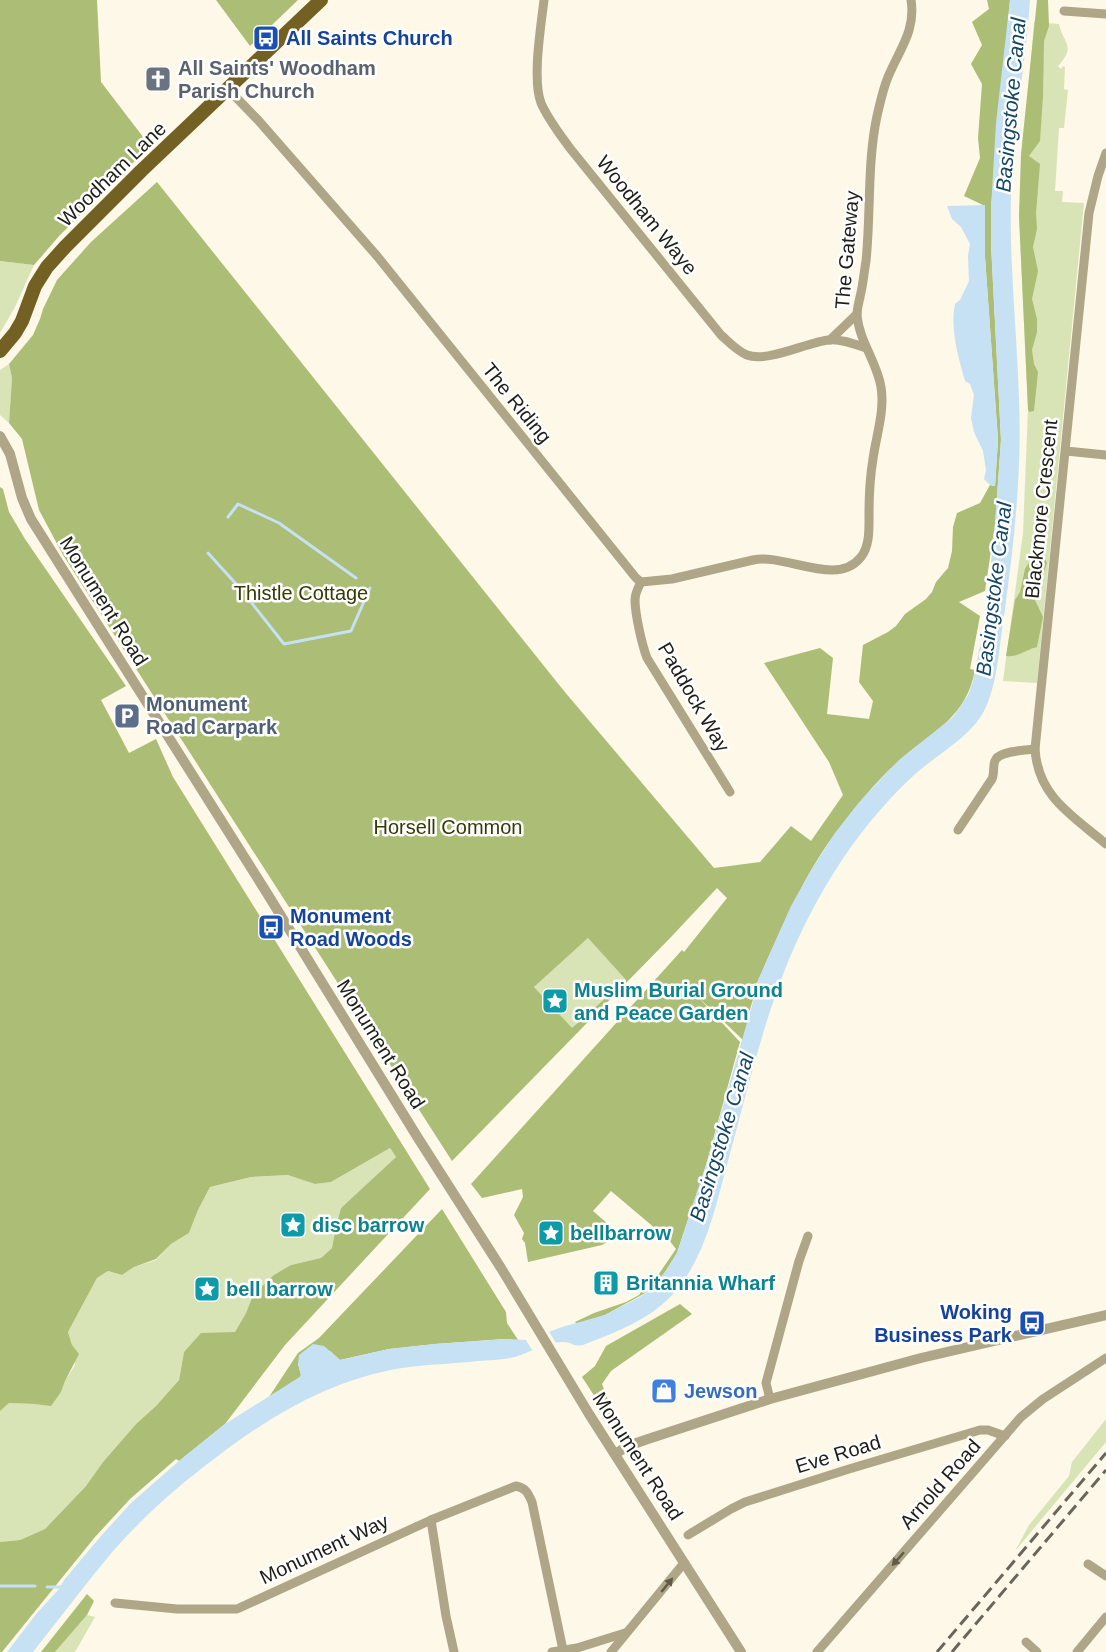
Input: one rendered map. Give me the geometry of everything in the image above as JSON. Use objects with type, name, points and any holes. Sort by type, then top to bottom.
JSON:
[{"type":"main road","name":"Woodham Lane","points":[[2,347],[22,321],[35,286],[47,267],[141,171],[321,0]]},
{"type":"street","name":"Woodham Waye","points":[[544,0],[537,80],[544,108],[569,147],[721,335],[742,352],[755,357],[830,340]]},
{"type":"street","name":"The Gateway","points":[[641,582],[672,579],[766,558],[823,570],[846,568],[858,560],[866,548],[869,531],[870,479],[882,408],[882,391],[875,364],[866,348],[857,314],[866,260],[873,141],[877,117],[887,79],[910,32],[911,0]]},
{"type":"street","points":[[1069,0],[1066,11],[1106,14]]},
{"type":"street","name":"The Riding","points":[[228,89],[264,126],[377,256],[641,582]]},
{"type":"street","name":"Blackmore Crescent","points":[[1106,153],[1089,213],[1035,749],[1044,783],[1053,798],[1106,844]]},
{"type":"street","points":[[830,340],[857,314]]},
{"type":"street","points":[[830,340],[849,342],[866,348]]},
{"type":"street","name":"Monument Road","points":[[0,436],[10,454],[22,498],[31,519],[501,1268],[560,1367],[741,1652]]},
{"type":"street","points":[[1066,451],[1106,454]]},
{"type":"street","name":"Paddock Way","points":[[641,582],[635,604],[647,658],[730,792]]},
{"type":"street","points":[[958,830],[992,779],[998,757],[1035,749]]},
{"type":"street","points":[[770,1399],[766,1383],[808,1236]]},
{"type":"street","points":[[615,1454],[628,1446],[770,1399],[921,1358],[1106,1315]]},
{"type":"street","name":"Arnold Road","points":[[817,1652],[1021,1417],[1043,1399],[1106,1358]]},
{"type":"street","name":"Eve Road","points":[[688,1535],[745,1502],[838,1472],[980,1430],[988,1430],[1005,1436]]},
{"type":"street","name":"Monument Way","points":[[115,1603],[177,1609],[237,1609],[431,1520],[516,1486],[528,1492],[532,1502],[563,1650]]},
{"type":"street","points":[[431,1520],[454,1652]]},
{"type":"street","points":[[611,1652],[684,1563]]},
{"type":"street","points":[[1088,1564],[1106,1576]]},
{"type":"street","points":[[1077,1652],[1106,1617]]},
{"type":"street","points":[[1097,1628],[1106,1636]]},
{"type":"street","points":[[552,1652],[577,1648],[627,1632]]},
{"type":"street","points":[[1026,1642],[1037,1652]]},
{"type":"street","points":[[577,1648],[594,1652]]},
{"type":"green space","points":[[0,0],[97,0],[101,82],[150,146],[60,235],[34,265],[0,261]]},
{"type":"green space","points":[[216,0],[298,0],[250,46]]},
{"type":"green space","name":"Horsell Common","points":[[987,0],[1010,0],[991,208],[1001,440],[995,524],[985,591],[959,602],[980,616],[970,669],[975,670],[971,686],[956,712],[947,722],[901,759],[884,776],[852,812],[824,849],[792,905],[756,985],[744,1041],[698,997],[740,1042],[706,1165],[677,1253],[649,1291],[605,1315],[577,1324],[575,1322],[639,1295],[646,1285],[654,1281],[676,1249],[669,1240],[611,1191],[593,1211],[615,1230],[611,1233],[615,1237],[602,1245],[528,1262],[525,1243],[522,1239],[524,1233],[514,1215],[523,1197],[522,1189],[482,1198],[471,1184],[682,950],[684,952],[727,898],[717,888],[452,1161],[63,555],[39,510],[22,439],[9,423],[12,378],[9,364],[33,335],[57,280],[91,242],[157,182],[564,691],[714,868],[760,862],[791,826],[811,841],[843,795],[829,762],[764,663],[820,648],[833,658],[827,714],[869,719],[873,701],[859,682],[863,645],[896,626],[905,614],[932,592],[936,582],[948,568],[957,513],[980,503],[990,485],[995,486],[998,440],[985,257],[985,206],[964,196],[980,158],[978,138],[982,84],[971,64],[982,45],[972,22],[989,9]],"holes":[[[588,938],[626,980],[572,1028],[534,987]]]},
{"type":"green space","points":[[1037,0],[1048,0],[1049,26],[1044,41],[1040,141],[1029,156],[1040,164],[1037,229],[1033,247],[1038,271],[1032,299],[1037,319],[1037,332],[1032,350],[1038,372],[1034,411],[1029,412],[1019,216],[1021,154]]},
{"type":"green space","points":[[1034,22],[1059,24],[1067,45],[1067,53],[1058,66],[1061,69],[1065,67],[1064,89],[1068,90],[1064,128],[1059,128],[1055,191],[1063,191],[1062,202],[1084,203],[1037,683],[1003,681],[1023,533],[1028,409],[1019,216]]},
{"type":"green space","points":[[0,261],[34,265],[0,333]]},
{"type":"green space","points":[[9,364],[12,378],[9,423],[0,415],[0,370]]},
{"type":"green space","points":[[0,487],[3,489],[9,512],[25,539],[126,686],[101,700],[129,753],[156,739],[173,777],[430,1189],[285,1345],[225,1424],[179,1461],[176,1459],[130,1499],[95,1537],[2,1652],[0,1652],[0,1542],[20,1540],[45,1529],[86,1486],[103,1462],[136,1424],[179,1380],[184,1352],[201,1333],[235,1332],[253,1295],[274,1275],[291,1265],[321,1258],[332,1248],[341,1208],[396,1157],[390,1148],[331,1182],[315,1184],[288,1175],[251,1177],[210,1187],[189,1233],[171,1244],[156,1259],[134,1267],[122,1275],[108,1271],[97,1278],[68,1332],[72,1345],[79,1354],[61,1392],[51,1406],[9,1403],[0,1411]]},
{"type":"green space","points":[[1039,546],[1047,563],[1035,600],[1043,617],[1037,647],[1014,656],[1006,656],[1015,600],[1020,592],[1025,569]]},
{"type":"green space","points":[[588,938],[626,980],[572,1029],[534,987]]},
{"type":"green space","points":[[390,1148],[396,1157],[341,1208],[332,1248],[321,1258],[291,1265],[253,1295],[235,1332],[184,1352],[179,1380],[136,1424],[103,1462],[86,1486],[45,1529],[20,1540],[0,1542],[0,1411],[8,1403],[35,1404],[61,1392],[75,1365],[68,1332],[97,1278],[108,1271],[122,1275],[134,1267],[156,1260],[171,1244],[189,1233],[210,1187],[251,1177],[289,1175],[315,1184],[331,1182]]},
{"type":"green space","points":[[442,1209],[506,1312],[507,1323],[518,1340],[505,1339],[389,1349],[340,1360],[330,1351],[298,1364],[300,1377],[269,1397],[298,1353],[319,1338]]},
{"type":"green space","points":[[680,1304],[692,1314],[611,1371],[602,1384],[618,1427],[614,1426],[582,1377],[595,1366],[606,1346]]},
{"type":"green space","points":[[1106,1419],[1106,1442],[1015,1551],[1029,1525],[1069,1476],[1072,1462]]},
{"type":"green space","points":[[87,1594],[94,1601],[87,1615],[55,1652],[41,1652]]},
{"type":"green space","points":[[87,1615],[95,1617],[75,1652],[55,1652]]},
{"type":"water","name":"Basingstoke Canal","points":[[1010,0],[1030,0],[1011,194],[1011,246],[1020,427],[1011,562],[992,689],[984,711],[970,730],[912,777],[890,799],[851,847],[803,928],[771,1008],[710,1224],[701,1250],[688,1274],[672,1295],[651,1313],[583,1345],[555,1343],[506,1359],[411,1367],[377,1373],[352,1380],[305,1400],[239,1441],[151,1512],[114,1550],[33,1652],[7,1652],[64,1580],[131,1503],[225,1424],[300,1377],[299,1355],[313,1344],[324,1346],[340,1360],[389,1349],[435,1344],[505,1339],[527,1340],[605,1315],[638,1298],[650,1291],[677,1253],[706,1165],[756,985],[791,906],[835,833],[862,799],[899,760],[953,717],[968,695],[973,681],[985,621],[1001,440],[991,208],[996,123]]},
{"type":"water","points":[[985,205],[985,257],[998,440],[995,486],[990,485],[984,479],[986,470],[983,451],[974,432],[971,418],[974,395],[970,384],[965,381],[954,333],[955,304],[960,300],[969,281],[970,244],[961,227],[952,219],[947,206]]},
{"type":"pier","points":[[548,1330],[558,1346],[534,1353],[524,1337]]},
{"type":"waterway","points":[[228,517],[238,504],[279,523],[356,578]]},
{"type":"waterway","points":[[208,553],[237,585]]},
{"type":"waterway","points":[[247,597],[284,644],[351,631],[370,588]]},
{"type":"waterway","points":[[0,1586],[35,1586]]},
{"type":"waterway","points":[[47,1587],[63,1587]]},
{"type":"railway","points":[[937,1652],[1106,1453]]},
{"type":"railway","points":[[952,1652],[1106,1470]]},
{"type":"place","name":"All Saints Church","points":[[266,38]]},
{"type":"place","name":"All Saints' Woodham Parish Church","points":[[158,79]]},
{"type":"place","name":"Monument Road Carpark","points":[[127,716]]},
{"type":"place","name":"Monument Road Woods","points":[[271,927]]},
{"type":"place","name":"Muslim Burial Ground and Peace Garden","points":[[555,1001]]},
{"type":"place","name":"disc barrow","points":[[293,1225]]},
{"type":"place","name":"bellbarrow","points":[[551,1233]]},
{"type":"place","name":"Britannia Wharf","points":[[606,1283]]},
{"type":"place","name":"bell barrow","points":[[207,1289]]},
{"type":"place","name":"Woking Business Park","points":[[1032,1323]]},
{"type":"place","name":"Jewson","points":[[664,1391]]},
{"type":"park label","name":"Thistle Cottage","points":[[301,593]]}]
